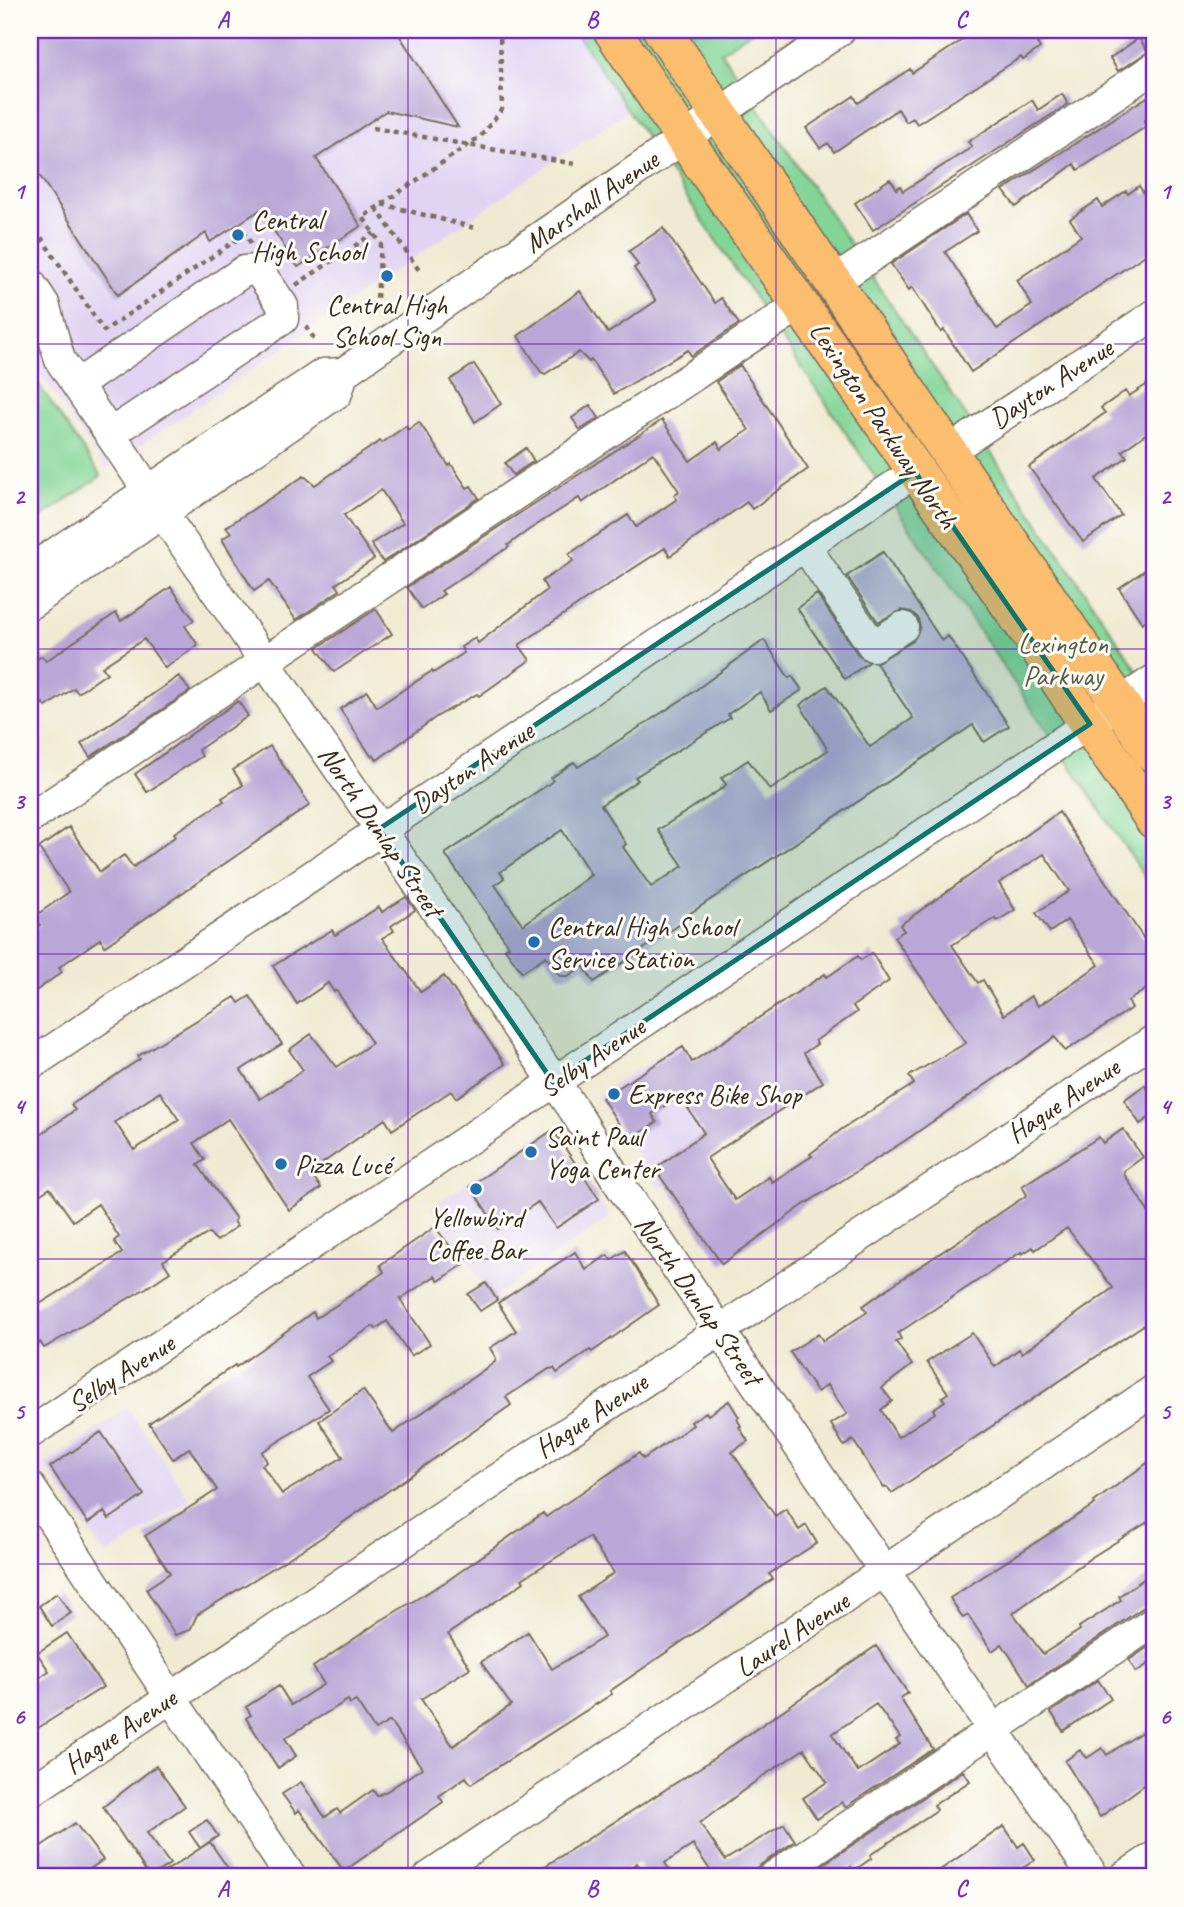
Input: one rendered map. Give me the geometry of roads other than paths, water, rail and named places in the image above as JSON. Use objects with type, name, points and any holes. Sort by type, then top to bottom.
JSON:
[{"type":"main road","name":"Lexington Parkway North","points":[[612,30],[683,137],[1034,640],[1067,696],[1090,724],[1154,820]]},
{"type":"main road","name":"Lexington Parkway North","points":[[663,30],[1154,754]]},
{"type":"street","name":"Marshall Avenue","points":[[30,570],[147,489],[323,374],[344,373],[840,30]]},
{"type":"street","points":[[833,282],[1154,68]]},
{"type":"street","points":[[76,385],[244,271],[258,270],[283,306],[283,319],[110,434]]},
{"type":"street","points":[[30,283],[44,304],[39,333],[147,489]]},
{"type":"street","points":[[30,818],[801,304]]},
{"type":"street","name":"Dayton Avenue","points":[[948,450],[1154,316]]},
{"type":"street","name":"Marshall Avenue","points":[[30,604],[337,393],[344,373]]},
{"type":"street","name":"Dayton Avenue","points":[[30,1065],[915,472]]},
{"type":"street","name":"North Dunlap Street","points":[[163,514],[1094,1877]]},
{"type":"street","points":[[806,546],[873,646],[904,627]]},
{"type":"street","name":"Selby Avenue","points":[[30,1433],[1154,680]]},
{"type":"street","name":"Hague Avenue","points":[[30,1792],[1154,1040]]},
{"type":"street","name":"Laurel Avenue","points":[[429,1877],[1154,1390]]},
{"type":"street","points":[[30,1487],[169,1699],[291,1877]]},
{"type":"street","points":[[773,1877],[1154,1622]]},
{"type":"street","points":[[1124,1877],[1154,1857]]},
{"type":"place","name":"Central High School","points":[[238,235]]},
{"type":"place","name":"Central High School Sign","points":[[387,276]]},
{"type":"place","name":"Central High School Service Station","points":[[534,942]]},
{"type":"place","name":"Express Bike Shop","points":[[614,1094]]},
{"type":"place","name":"Saint Paul Yoga Center","points":[[531,1152]]},
{"type":"place","name":"Pizza Lucé","points":[[281,1164]]},
{"type":"place","name":"Yellowbird Coffee Bar","points":[[476,1189]]},
{"type":"park label","name":"Lexington Parkway","points":[[1063,659]]}]
